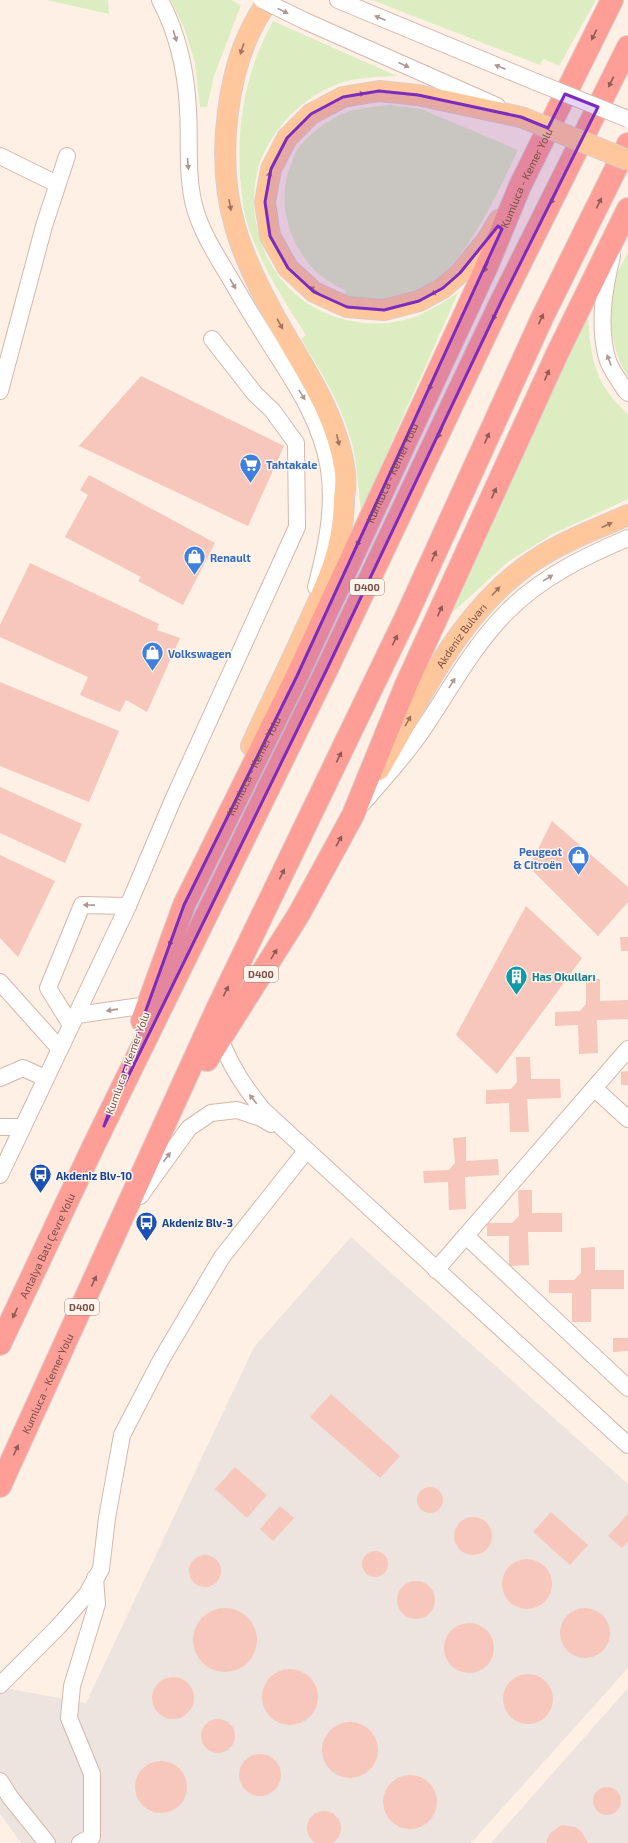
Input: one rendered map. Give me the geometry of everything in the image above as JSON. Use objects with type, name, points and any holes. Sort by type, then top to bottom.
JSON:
[{"type":"highway","name":"Kumluca - Kemer Yolu","points":[[104,1126],[184,905],[297,676],[487,266],[520,186],[612,0]]},
{"type":"highway","name":"Kumluca - Kemer Yolu","points":[[104,1126],[326,671],[501,302],[628,47]]},
{"type":"highway","name":"Kumluca - Kemer Yolu","points":[[0,1486],[215,1014],[406,617],[543,316],[628,144]]},
{"type":"highway","name":"Kumluca - Kemer Yolu","points":[[163,1129],[299,914],[353,815],[406,685],[557,354],[623,218]]},
{"type":"highway","name":"Antalya Batı Çevre Yolu","points":[[0,1344],[104,1126]]},
{"type":"main road","points":[[184,905],[228,798],[332,572],[340,547],[344,522],[345,473],[337,434],[318,390],[260,289],[241,247],[232,218],[225,163],[226,125],[233,77],[245,41],[258,14],[269,0]]},
{"type":"main road","points":[[520,186],[487,240],[460,273],[443,288],[419,301],[384,310],[347,307],[314,292],[288,268],[270,236],[265,202],[271,169],[287,138],[311,114],[343,97],[379,91],[418,95],[521,117],[628,160]]},
{"type":"main road","name":"Akdeniz Bulvarı","points":[[353,815],[415,709],[440,662],[468,624],[499,587],[535,560],[569,542],[628,515]]},
{"type":"street","points":[[160,0],[170,20],[183,62],[188,109],[188,161],[191,191],[200,222],[212,247],[247,308],[306,402],[318,426],[329,469],[331,495],[329,531],[306,628]]},
{"type":"street","points":[[262,0],[305,21],[521,117]]},
{"type":"street","points":[[338,0],[628,119]]},
{"type":"street","points":[[0,156],[57,184]]},
{"type":"street","points":[[0,391],[57,184],[67,156]]},
{"type":"street","points":[[623,218],[605,288],[603,322],[607,358],[628,393]]},
{"type":"street","points":[[0,1175],[128,906],[172,802],[297,527],[296,443],[272,410],[255,394],[212,339]]},
{"type":"street","points":[[353,815],[424,729],[477,645],[507,611],[545,580],[594,552],[628,538]]},
{"type":"street","points":[[74,1020],[48,988],[82,905],[128,906]]},
{"type":"street","points":[[0,982],[60,1049]]},
{"type":"street","points":[[74,1020],[148,1005]]},
{"type":"street","points":[[215,1014],[220,1039],[234,1069],[247,1091],[263,1110],[290,1137],[628,1445]]},
{"type":"street","points":[[436,1270],[628,1049]]},
{"type":"street","points":[[0,1078],[23,1068],[45,1078]]},
{"type":"street","points":[[594,1088],[628,1119]]},
{"type":"street","points":[[120,1224],[189,1128],[211,1113],[237,1110],[261,1118],[290,1137]]},
{"type":"street","points":[[0,1127],[23,1127]]},
{"type":"street","points":[[0,1685],[58,1627],[87,1594],[101,1569],[107,1518],[122,1435],[161,1360],[222,1258],[306,1151]]},
{"type":"street","points":[[466,1236],[628,1388]]},
{"type":"street","points":[[90,1841],[92,1774],[69,1718],[72,1686],[97,1604],[95,1578]]},
{"type":"street","points":[[0,1781],[47,1843]]},
{"type":"highlighted area","points":[[379,91],[418,95],[521,117],[548,128],[565,94],[598,107],[501,302],[326,671],[104,1126],[184,905],[297,676],[502,229],[498,226],[460,273],[443,288],[419,301],[384,310],[347,307],[314,292],[288,268],[270,236],[265,202],[271,169],[287,138],[311,114],[343,97]]},
{"type":"shaded area","points":[[351,1237],[628,1484],[628,1668],[471,1843],[21,1843],[0,1814],[0,1687],[86,1703],[254,1347]]},
{"type":"shaded area","points":[[628,1688],[628,1843],[491,1843]]},
{"type":"green space","points":[[47,0],[108,0],[109,14]]},
{"type":"green space","points":[[171,0],[231,0],[241,5],[214,76],[207,107],[200,107],[195,63],[185,30]]},
{"type":"green space","points":[[372,0],[596,0],[559,66],[543,59],[540,65]]},
{"type":"green space","points":[[273,21],[397,76],[350,80],[331,87],[318,93],[307,101],[286,120],[277,131],[259,165],[254,196],[255,216],[259,235],[265,253],[274,269],[285,284],[299,297],[315,308],[333,316],[351,321],[386,323],[411,318],[432,309],[458,293],[361,511],[354,452],[343,416],[331,390],[301,339],[306,335],[263,263],[256,248],[244,213],[241,186],[240,143],[244,101],[255,60]]},
{"type":"green space","points":[[390,105],[421,109],[518,150],[476,232],[466,247],[442,275],[416,291],[404,296],[386,299],[372,299],[344,295],[346,291],[326,279],[309,264],[295,241],[286,216],[284,203],[287,177],[297,150],[309,136],[334,118],[361,108]]},
{"type":"green space","points":[[628,252],[628,377],[622,367],[614,345],[610,321],[610,309],[614,282]]},
{"type":"green space","points":[[588,313],[590,343],[596,368],[608,392],[628,414],[628,499],[553,534],[509,561],[452,613]]},
{"type":"building","points":[[141,376],[284,446],[248,526],[79,446]]},
{"type":"building","points":[[89,475],[215,543],[183,605],[138,581],[141,577],[65,537],[88,495],[80,490]]},
{"type":"building","points":[[30,563],[159,624],[157,630],[180,638],[147,712],[126,700],[120,712],[80,695],[88,677],[0,637],[0,625]]},
{"type":"building","points":[[0,682],[119,731],[89,802],[0,766]]},
{"type":"building","points":[[0,787],[82,824],[65,863],[0,833]]},
{"type":"building","name":"Peugeot & Citroën","points":[[552,821],[628,887],[628,902],[598,936],[529,867]]},
{"type":"building","points":[[0,855],[55,881],[18,957],[0,938]]},
{"type":"building","name":"Has Okulları","points":[[526,906],[582,958],[497,1074],[456,1035]]},
{"type":"building","points":[[620,937],[628,937],[628,951],[621,951]]},
{"type":"building","points":[[586,979],[600,979],[600,1001],[628,1000],[628,1019],[597,1020],[598,1053],[579,1054],[578,1025],[555,1026],[555,1012],[580,1011],[586,1004]]},
{"type":"building","points":[[516,1057],[530,1057],[531,1079],[560,1079],[561,1098],[527,1099],[529,1132],[510,1132],[509,1103],[486,1104],[486,1090],[511,1089],[517,1082]]},
{"type":"building","points":[[628,1071],[628,1085],[621,1085],[621,1072]]},
{"type":"building","points":[[466,1137],[466,1161],[498,1159],[499,1175],[465,1177],[466,1209],[449,1210],[448,1182],[424,1183],[423,1171],[449,1170],[455,1163],[453,1138]]},
{"type":"building","points":[[518,1190],[532,1190],[532,1213],[562,1213],[562,1232],[528,1232],[529,1265],[509,1266],[509,1236],[487,1236],[487,1223],[512,1223],[519,1216]]},
{"type":"building","points":[[595,1247],[595,1270],[624,1270],[624,1289],[591,1289],[591,1322],[572,1322],[572,1293],[549,1293],[549,1280],[574,1280],[581,1273],[581,1248]]},
{"type":"building","points":[[613,1338],[628,1338],[628,1351],[613,1352]]},
{"type":"building","points":[[331,1394],[400,1456],[380,1478],[310,1417]]},
{"type":"building","points":[[235,1467],[267,1495],[247,1518],[215,1489]]},
{"type":"building","points":[[430,1487],[439,1491],[443,1500],[439,1509],[430,1513],[421,1509],[417,1500],[421,1491]]},
{"type":"building","points":[[280,1506],[294,1518],[273,1541],[260,1529]]},
{"type":"building","points":[[551,1512],[588,1545],[570,1565],[533,1532]]},
{"type":"building","points":[[628,1514],[628,1542],[622,1548],[608,1536]]},
{"type":"building","points":[[469,1517],[477,1517],[487,1522],[491,1529],[491,1543],[487,1550],[477,1555],[469,1555],[459,1550],[457,1547],[454,1540],[454,1532],[459,1522],[462,1520]]},
{"type":"building","points":[[375,1551],[384,1555],[388,1564],[384,1573],[375,1577],[366,1573],[362,1564],[366,1555]]},
{"type":"building","points":[[205,1555],[216,1560],[221,1571],[216,1582],[205,1587],[194,1582],[189,1571],[194,1560]]},
{"type":"building","points":[[522,1559],[532,1559],[545,1566],[552,1579],[552,1589],[545,1602],[532,1609],[522,1609],[513,1605],[506,1598],[502,1589],[502,1579],[506,1570],[513,1563]]},
{"type":"building","points":[[412,1581],[420,1581],[430,1586],[434,1593],[434,1607],[430,1614],[420,1619],[412,1619],[402,1614],[400,1611],[397,1604],[397,1596],[402,1586],[405,1584]]},
{"type":"building","points":[[225,1608],[243,1614],[251,1622],[257,1640],[251,1658],[243,1666],[225,1672],[207,1666],[199,1658],[193,1640],[199,1622],[207,1614]]},
{"type":"building","points":[[580,1608],[590,1608],[603,1615],[610,1628],[610,1638],[603,1651],[590,1658],[580,1658],[571,1654],[564,1647],[560,1638],[560,1628],[564,1619],[571,1612]]},
{"type":"building","points":[[464,1623],[474,1623],[487,1630],[494,1643],[494,1653],[487,1666],[474,1673],[464,1673],[455,1669],[448,1662],[444,1653],[444,1643],[448,1634],[455,1627]]},
{"type":"building","points":[[290,1669],[305,1674],[313,1682],[318,1697],[313,1712],[305,1720],[290,1725],[275,1720],[267,1712],[262,1697],[267,1682],[275,1674]]},
{"type":"building","points":[[523,1674],[533,1674],[546,1681],[553,1694],[553,1704],[546,1717],[533,1724],[523,1724],[514,1720],[507,1713],[503,1704],[503,1694],[507,1685],[514,1678]]},
{"type":"building","points":[[169,1677],[177,1677],[185,1680],[191,1686],[194,1698],[191,1710],[185,1716],[177,1719],[169,1719],[161,1716],[155,1710],[152,1702],[152,1694],[155,1686],[161,1680]]},
{"type":"building","points":[[215,1719],[221,1719],[225,1720],[232,1726],[235,1736],[234,1743],[228,1750],[221,1753],[215,1753],[211,1752],[204,1746],[201,1739],[201,1733],[202,1729],[208,1722]]},
{"type":"building","points":[[350,1722],[365,1727],[373,1735],[378,1750],[373,1765],[365,1773],[350,1778],[335,1773],[327,1765],[322,1750],[327,1735],[335,1727]]},
{"type":"building","points":[[256,1754],[264,1754],[272,1757],[278,1763],[281,1775],[278,1787],[272,1793],[264,1796],[256,1796],[248,1793],[242,1787],[239,1779],[239,1771],[242,1763],[248,1757]]},
{"type":"building","points":[[156,1761],[166,1761],[180,1768],[187,1782],[187,1792],[180,1806],[166,1813],[156,1813],[146,1809],[139,1802],[135,1792],[135,1782],[139,1772],[146,1765]]},
{"type":"building","points":[[405,1775],[415,1775],[425,1779],[433,1787],[437,1797],[437,1807],[433,1817],[425,1825],[415,1829],[405,1829],[395,1825],[387,1817],[383,1807],[383,1797],[387,1787],[395,1779]]},
{"type":"building","points":[[607,1787],[617,1791],[621,1801],[617,1811],[607,1815],[597,1811],[593,1801],[597,1791]]},
{"type":"building","points":[[327,1811],[336,1816],[340,1821],[340,1835],[336,1840],[331,1844],[321,1845],[317,1844],[308,1835],[307,1825],[308,1821],[317,1812]]},
{"type":"building","points":[[562,1825],[575,1827],[581,1831],[588,1843],[546,1843],[550,1833]]},
{"type":"place","name":"Tahtakale","points":[[251,484]]},
{"type":"place","name":"Renault","points":[[195,576]]},
{"type":"place","name":"Volkswagen","points":[[152,672]]},
{"type":"place","name":"Peugeot & Citroën","points":[[578,876]]},
{"type":"place","name":"Has Okulları","points":[[516,996]]},
{"type":"place","name":"Akdeniz Blv-10","points":[[40,1194]]},
{"type":"place","name":"Akdeniz Blv-3","points":[[146,1242]]}]
